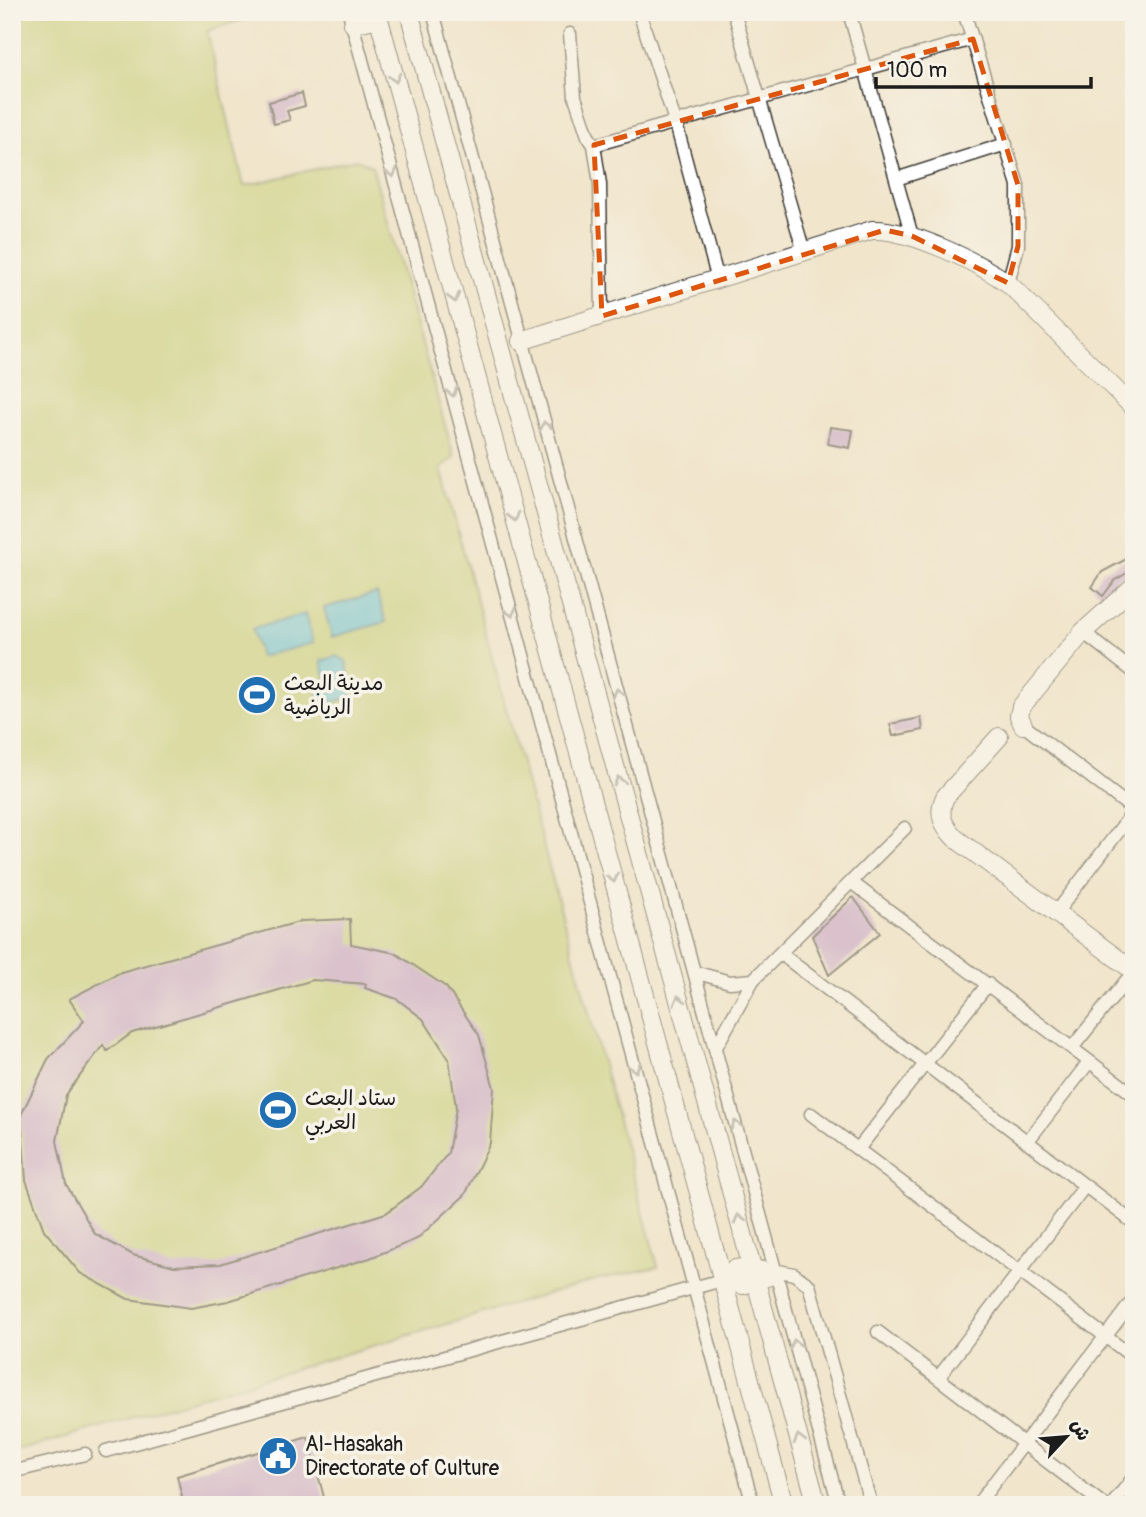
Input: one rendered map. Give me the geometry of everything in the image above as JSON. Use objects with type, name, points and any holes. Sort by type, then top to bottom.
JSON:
[{"type":"main road","points":[[409,12],[817,1505]]},
{"type":"main road","points":[[351,18],[377,15],[784,1505]]},
{"type":"main road","points":[[521,341],[872,230],[898,231],[1007,283],[1134,408]]},
{"type":"main road","points":[[1023,725],[1019,716],[1021,708],[1083,632],[1134,586]]},
{"type":"main road","points":[[999,737],[945,797],[941,806],[943,823],[955,838],[1134,971]]},
{"type":"main road","points":[[722,1280],[735,1286],[754,1273],[776,1271]]},
{"type":"street","points":[[433,12],[839,1505]]},
{"type":"street","points":[[639,12],[676,124],[718,280]]},
{"type":"street","points":[[734,12],[804,252]]},
{"type":"street","points":[[849,12],[912,236]]},
{"type":"street","points":[[964,12],[1018,185],[1018,246],[1007,283]]},
{"type":"street","points":[[351,18],[753,1505]]},
{"type":"street","points":[[570,34],[575,97],[588,136],[594,145],[600,184],[602,316]]},
{"type":"street","points":[[594,145],[973,38]]},
{"type":"street","points":[[896,179],[1006,144]]},
{"type":"street","points":[[1083,632],[1134,672]]},
{"type":"street","points":[[1023,725],[1134,811],[1056,913]]},
{"type":"street","points":[[715,1049],[753,980],[905,828]]},
{"type":"street","points":[[851,882],[1134,1095]]},
{"type":"street","points":[[781,954],[1134,1223]]},
{"type":"street","points":[[1072,1048],[1134,971]]},
{"type":"street","points":[[694,972],[730,982],[753,980]]},
{"type":"street","points":[[858,1149],[988,984]]},
{"type":"street","points":[[1027,1142],[1089,1062]]},
{"type":"street","points":[[811,1114],[1134,1358]]},
{"type":"street","points":[[938,1378],[1085,1186]]},
{"type":"street","points":[[776,1271],[793,1274],[809,1285],[871,1505]]},
{"type":"street","points":[[106,1451],[722,1280]]},
{"type":"street","points":[[977,1505],[1134,1299]]},
{"type":"street","points":[[878,1332],[1104,1505]]},
{"type":"street","points":[[12,1472],[85,1454]]},
{"type":"street","points":[[1112,1505],[1134,1478]]},
{"type":"highlighted area","points":[[973,39],[1018,185],[1018,246],[1008,283],[912,236],[885,230],[602,316],[594,145]]},
{"type":"green space","name":"مدينة البعث الرياضية","points":[[12,12],[268,12],[207,31],[244,186],[357,159],[372,166],[454,457],[441,469],[658,1267],[595,1280],[12,1453]]},
{"type":"water","points":[[1134,12],[1134,40],[1118,13]]},
{"type":"water","points":[[377,593],[386,622],[332,637],[324,608]]},
{"type":"water","points":[[305,614],[313,643],[260,657],[252,629]]},
{"type":"water","points":[[337,656],[346,661],[353,690],[350,698],[327,704],[320,699],[317,689],[321,682],[338,674],[325,676],[321,661]]},
{"type":"building","points":[[302,93],[305,106],[287,111],[290,120],[274,124],[269,102]]},
{"type":"building","points":[[830,427],[853,430],[850,448],[828,444]]},
{"type":"building","points":[[1134,555],[1134,569],[1115,580],[1103,596],[1092,587],[1102,572]]},
{"type":"building","points":[[921,718],[923,730],[893,736],[890,724]]},
{"type":"building","points":[[853,897],[880,933],[829,975],[812,936]]},
{"type":"building","points":[[350,919],[351,944],[395,953],[446,987],[479,1035],[494,1088],[490,1143],[465,1195],[417,1239],[370,1258],[228,1301],[191,1308],[128,1299],[80,1273],[44,1230],[26,1180],[21,1115],[48,1059],[84,1021],[69,999],[121,972],[302,921]],"holes":[[[313,980],[366,984],[365,988],[397,999],[423,1019],[449,1059],[456,1108],[448,1153],[421,1187],[386,1213],[220,1264],[174,1266],[133,1255],[95,1234],[66,1184],[57,1141],[66,1095],[103,1045],[107,1051],[132,1033]]]},
{"type":"building","name":"Al-Hasakah Directorate of Culture","points":[[308,1437],[326,1505],[184,1505],[177,1476]]},
{"type":"place","name":"مدينة البعث الرياضية","points":[[257,695]]},
{"type":"place","name":"ستاد البعث العربي","points":[[278,1110]]},
{"type":"place","name":"Al-Hasakah Directorate of Culture","points":[[278,1456]]}]
